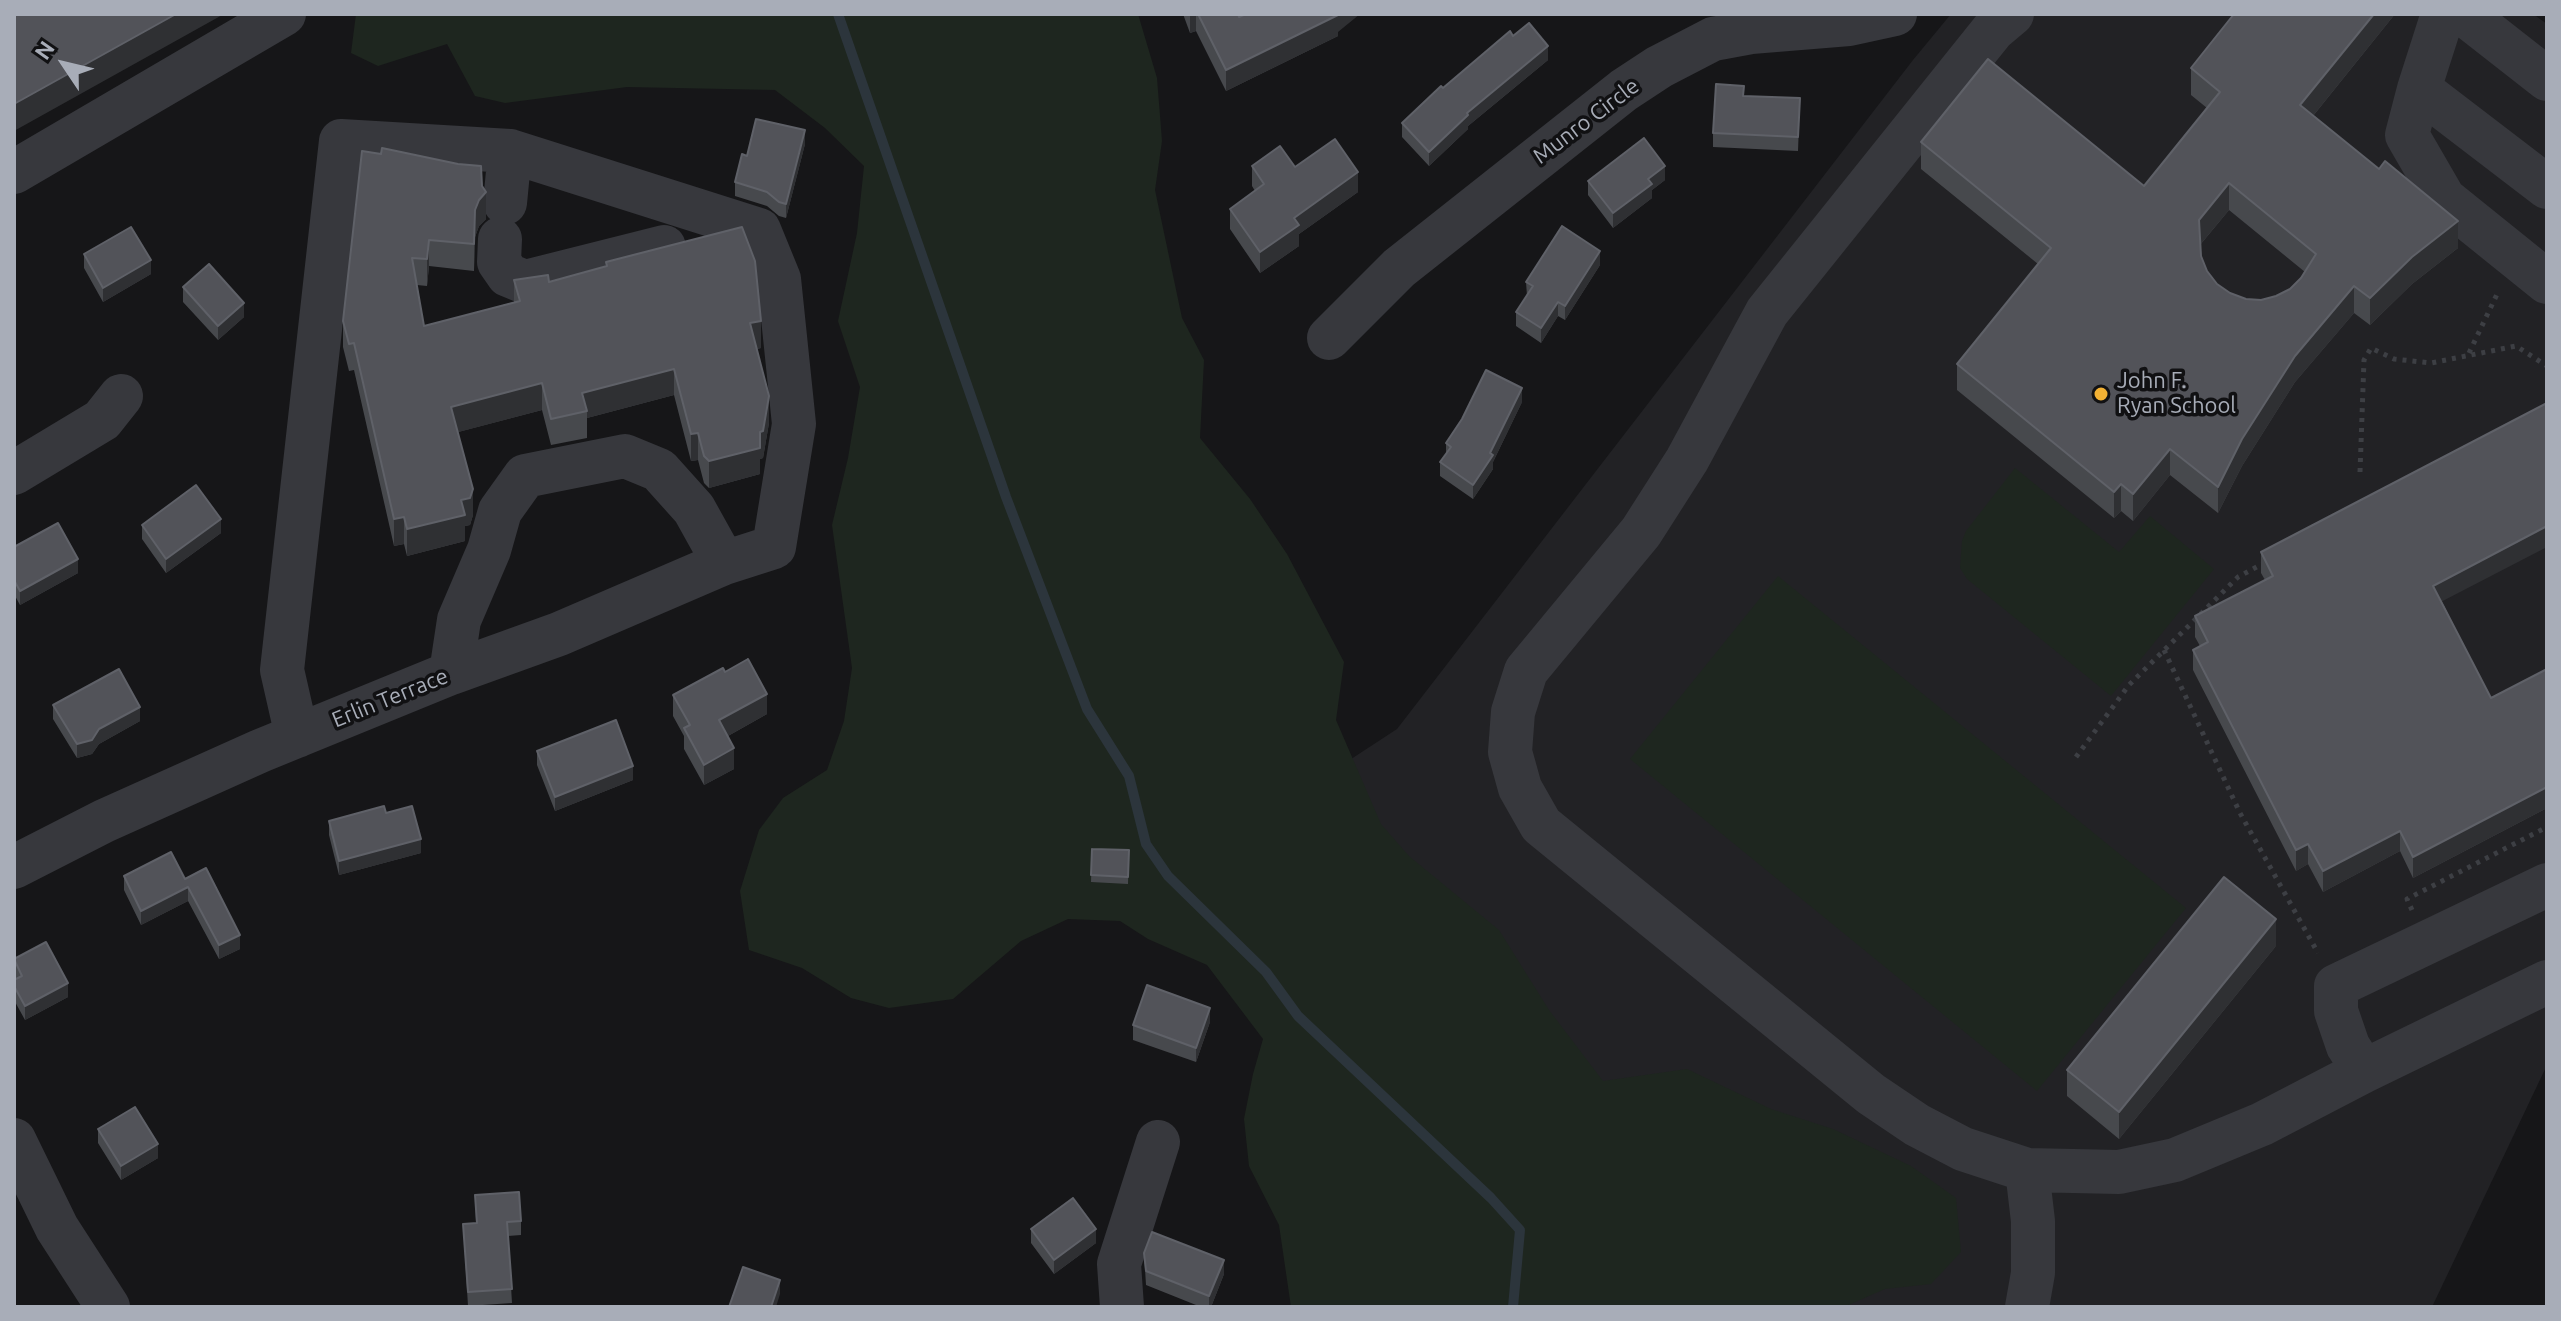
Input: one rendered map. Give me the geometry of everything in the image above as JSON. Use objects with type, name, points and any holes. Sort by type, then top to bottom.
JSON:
[{"type":"street","points":[[14,172],[284,14]]},
{"type":"street","name":"Munro Circle","points":[[1329,338],[1399,268],[1444,231],[1624,90],[1673,59],[1713,39],[1751,32],[1849,24],[1895,14]]},
{"type":"street","points":[[2012,14],[1993,30],[1767,312],[1687,460],[1641,532],[1526,671],[1513,712],[1510,752],[1520,788],[1541,825],[1871,1094],[1917,1125],[1963,1149],[2027,1170],[2119,1172],[2175,1160],[2262,1124],[2547,982]]},
{"type":"street","points":[[2443,14],[2407,135],[2444,199],[2547,282]]},
{"type":"street","points":[[2464,14],[2547,79]]},
{"type":"street","points":[[2419,89],[2547,187]]},
{"type":"street","points":[[297,736],[282,670],[341,141],[510,151],[744,226]]},
{"type":"street","points":[[510,151],[499,262],[508,275],[525,282],[744,226]]},
{"type":"street","name":"Erlin Terrace","points":[[14,867],[104,821],[297,736],[451,673],[559,634],[724,563],[774,547],[794,424],[779,279],[759,230],[744,226]]},
{"type":"street","points":[[14,473],[102,420],[121,396]]},
{"type":"street","points":[[451,673],[459,620],[489,550],[500,511],[525,476],[625,456],[659,470],[694,509],[724,563]]},
{"type":"street","points":[[2364,1071],[2348,1046],[2336,1011],[2336,986],[2547,885]]},
{"type":"street","points":[[14,1140],[57,1228],[108,1307]]},
{"type":"street","points":[[1122,1307],[1119,1264],[1158,1142]]},
{"type":"street","points":[[2027,1170],[2033,1247],[2033,1273],[2027,1307]]},
{"type":"path","points":[[2469,354],[2504,280]]},
{"type":"path","points":[[2360,472],[2364,360],[2371,348],[2394,359],[2431,363],[2516,346],[2547,366]]},
{"type":"path","points":[[2076,757],[2129,685],[2238,577],[2266,562]]},
{"type":"path","points":[[2164,650],[2240,813],[2336,986]]},
{"type":"path","points":[[2426,945],[2407,899],[2547,827]]},
{"type":"shaded area","points":[[356,14],[1138,14],[1157,78],[1162,141],[1155,190],[1182,318],[1204,360],[1200,438],[1250,499],[1287,554],[1344,662],[1336,720],[1381,824],[1409,856],[1499,930],[1549,1010],[1603,1081],[1687,1069],[1771,1109],[1833,1129],[1911,1166],[1956,1198],[1961,1252],[1931,1284],[1885,1289],[1844,1307],[1291,1307],[1279,1225],[1249,1166],[1244,1119],[1263,1039],[1207,965],[1148,939],[1120,921],[1068,919],[1021,941],[953,999],[889,1008],[851,998],[802,968],[749,950],[740,891],[759,830],[783,798],[827,770],[844,721],[852,668],[832,525],[860,387],[838,321],[857,233],[864,166],[825,128],[775,90],[627,87],[505,103],[475,96],[447,44],[378,66],[351,53]]},
{"type":"shaded area","name":"John F. Ryan School","points":[[1951,14],[2533,14],[2547,24],[2547,1065],[2432,1307],[1527,1307],[1186,867],[1397,729]]},
{"type":"shaded area","points":[[2015,468],[2119,552],[2150,516],[2214,569],[2111,696],[1967,579],[1960,568],[1966,531]]},
{"type":"shaded area","points":[[1778,576],[2186,908],[2037,1091],[1630,759]]},
{"type":"building","points":[[14,14],[176,14],[14,104]]},
{"type":"building","points":[[1198,14],[1238,14],[1239,17],[1246,14],[1338,15],[1226,70]]},
{"type":"building","points":[[2234,14],[2374,14],[2300,105],[2379,169],[2385,161],[2458,221],[2412,257],[2370,298],[2354,286],[2295,356],[2242,439],[2218,487],[2170,449],[2133,494],[2121,484],[2114,492],[1957,364],[2051,248],[1921,142],[1988,59],[2144,186],[2220,92],[2191,68]],"holes":[[[2229,183],[2316,254],[2290,289],[2261,300],[2246,299],[2217,284],[2207,271],[2201,256],[2199,220]]]},
{"type":"building","points":[[1529,23],[1548,46],[1467,113],[1429,152],[1402,123],[1441,86],[1443,88],[1510,31],[1513,36]]},
{"type":"building","points":[[1716,84],[1744,86],[1743,96],[1800,98],[1798,137],[1713,133]]},
{"type":"building","points":[[756,119],[805,130],[786,204],[767,192],[735,182],[742,154],[747,156]]},
{"type":"building","points":[[1644,138],[1665,166],[1648,179],[1652,184],[1613,213],[1588,181]]},
{"type":"building","points":[[1335,139],[1358,172],[1294,218],[1299,225],[1260,252],[1230,209],[1264,184],[1252,166],[1280,146],[1295,167]]},
{"type":"building","points":[[382,148],[481,166],[482,186],[486,192],[475,210],[474,244],[429,240],[427,259],[412,258],[424,326],[520,301],[514,280],[548,275],[549,282],[607,266],[606,262],[742,227],[755,261],[761,321],[750,323],[769,396],[763,431],[760,432],[760,448],[709,461],[704,456],[698,433],[691,434],[674,369],[582,393],[587,411],[551,419],[542,383],[451,407],[473,489],[470,498],[461,500],[465,515],[407,529],[404,517],[394,519],[354,343],[349,344],[343,321],[362,151],[381,154]]},
{"type":"building","points":[[1562,226],[1600,251],[1565,306],[1558,302],[1541,328],[1516,312],[1533,286],[1526,282]]},
{"type":"building","points":[[131,227],[151,260],[103,288],[84,254]]},
{"type":"building","points":[[209,264],[244,303],[218,326],[183,287]]},
{"type":"building","points":[[1486,370],[1522,388],[1490,453],[1493,455],[1473,485],[1440,462],[1451,447],[1446,443],[1462,419]]},
{"type":"building","points":[[2547,403],[2547,526],[2433,586],[2491,698],[2547,669],[2547,787],[2413,857],[2400,831],[2323,871],[2308,844],[2296,850],[2193,650],[2208,642],[2195,616],[2273,576],[2261,552]]},
{"type":"building","points":[[196,485],[221,519],[166,559],[142,525]]},
{"type":"building","points":[[58,523],[78,559],[20,591],[14,580],[14,547]]},
{"type":"building","points":[[748,659],[767,694],[719,720],[734,748],[704,765],[684,728],[690,725],[673,695],[723,668],[725,672]]},
{"type":"building","points":[[119,669],[140,707],[99,729],[92,740],[77,744],[53,705]]},
{"type":"building","points":[[616,720],[633,766],[555,797],[537,751]]},
{"type":"building","points":[[384,806],[386,813],[412,806],[421,839],[339,861],[329,821]]},
{"type":"building","points":[[1092,849],[1129,850],[1128,877],[1091,875]]},
{"type":"building","points":[[171,852],[185,879],[206,868],[240,935],[219,945],[188,887],[141,911],[124,876]]},
{"type":"building","points":[[2224,877],[2276,919],[2119,1112],[2067,1070]]},
{"type":"building","points":[[46,942],[68,983],[25,1006],[14,986],[14,980],[22,976],[14,959]]},
{"type":"building","points":[[1147,985],[1210,1008],[1196,1048],[1133,1025]]},
{"type":"building","points":[[135,1107],[158,1144],[121,1166],[98,1129]]},
{"type":"building","points":[[519,1192],[521,1221],[507,1222],[512,1289],[468,1292],[463,1224],[477,1223],[475,1195]]},
{"type":"building","points":[[1073,1198],[1096,1229],[1054,1260],[1031,1229]]},
{"type":"building","points":[[1152,1232],[1224,1260],[1209,1296],[1146,1271],[1144,1253]]},
{"type":"building","points":[[743,1267],[780,1280],[771,1307],[729,1307]]},
{"type":"waterway","points":[[838,14],[1006,497],[1087,709],[1129,776],[1146,844],[1168,876],[1266,972],[1298,1016],[1491,1198],[1520,1230],[1513,1307]]},
{"type":"place","name":"John F. Ryan School","points":[[2101,394]]}]
